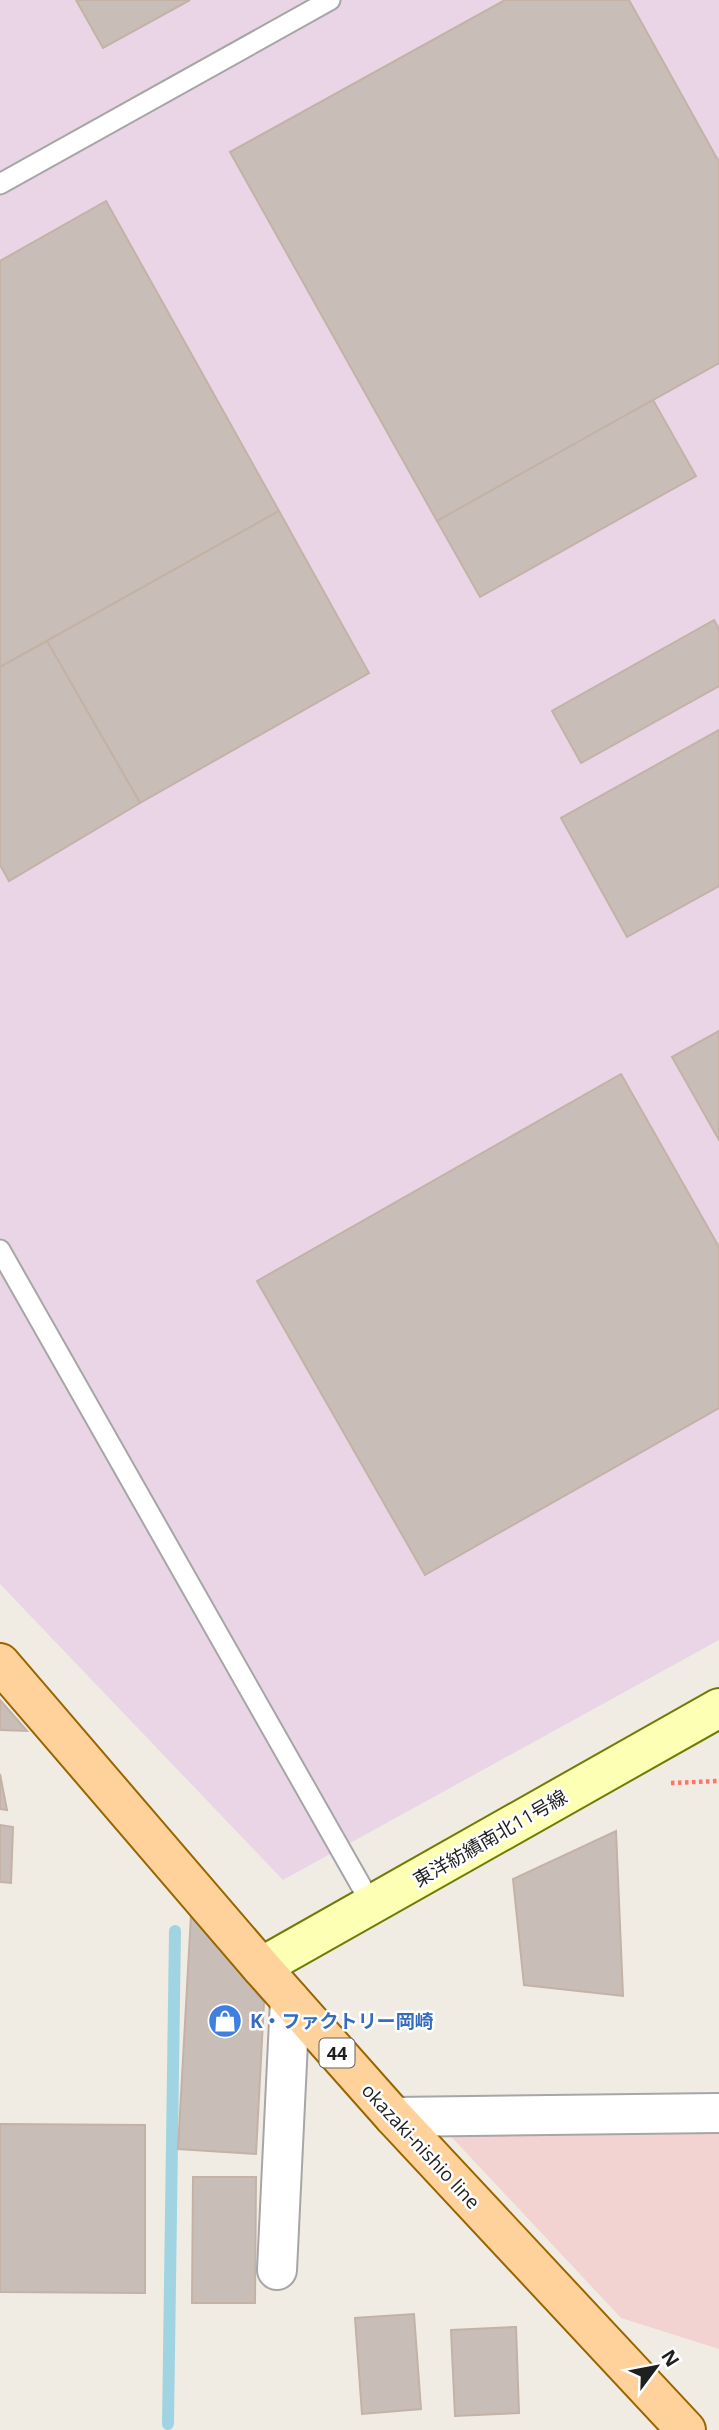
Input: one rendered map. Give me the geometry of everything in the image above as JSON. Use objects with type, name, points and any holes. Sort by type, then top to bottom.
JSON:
[{"type":"main road","name":"okazaki-nishio line","points":[[0,1663],[261,1967],[394,2117],[686,2430]]},
{"type":"street","name":"東洋紡績南北11号線","points":[[261,1967],[719,1708]]},
{"type":"street","points":[[277,2270],[290,2000]]},
{"type":"street","points":[[394,2117],[719,2112]]},
{"type":"lane","points":[[0,184],[330,0]]},
{"type":"lane","points":[[0,1250],[372,1905]]},
{"type":"shaded area","points":[[0,0],[719,0],[719,1640],[283,1880],[0,1584]]},
{"type":"shaded area","points":[[719,2123],[719,2349],[621,2318],[444,2129]]},
{"type":"building","points":[[76,0],[190,0],[103,48]]},
{"type":"building","points":[[505,0],[629,0],[719,162],[719,363],[437,521],[230,152]]},
{"type":"building","points":[[106,201],[279,511],[0,667],[0,261]]},
{"type":"building","points":[[653,400],[696,476],[480,597],[437,521]]},
{"type":"building","points":[[279,511],[369,673],[140,803],[47,641]]},
{"type":"building","points":[[714,620],[719,629],[719,686],[581,763],[552,711]]},
{"type":"building","points":[[47,641],[140,803],[9,881],[0,865],[0,667]]},
{"type":"building","points":[[719,730],[719,886],[627,937],[561,818]]},
{"type":"building","points":[[719,1031],[719,1140],[672,1057]]},
{"type":"building","points":[[621,1074],[719,1247],[719,1408],[425,1575],[257,1281]]},
{"type":"building","points":[[0,1700],[27,1731],[0,1730]]},
{"type":"building","points":[[0,1774],[7,1810],[0,1809]]},
{"type":"building","points":[[0,1825],[13,1827],[11,1883],[0,1882]]},
{"type":"building","points":[[616,1831],[623,1996],[524,1985],[513,1879]]},
{"type":"building","points":[[191,1915],[264,2002],[256,2154],[178,2149]]},
{"type":"building","points":[[0,2124],[145,2125],[145,2293],[0,2292]]},
{"type":"building","points":[[193,2177],[256,2177],[255,2303],[192,2303]]},
{"type":"building","points":[[414,2314],[421,2409],[362,2414],[355,2318]]},
{"type":"building","points":[[516,2327],[519,2413],[455,2416],[451,2330]]},
{"type":"waterway","points":[[168,2424],[175,1931]]},
{"type":"place","name":"K・ファクトリー岡崎","points":[[225,2021]]}]
